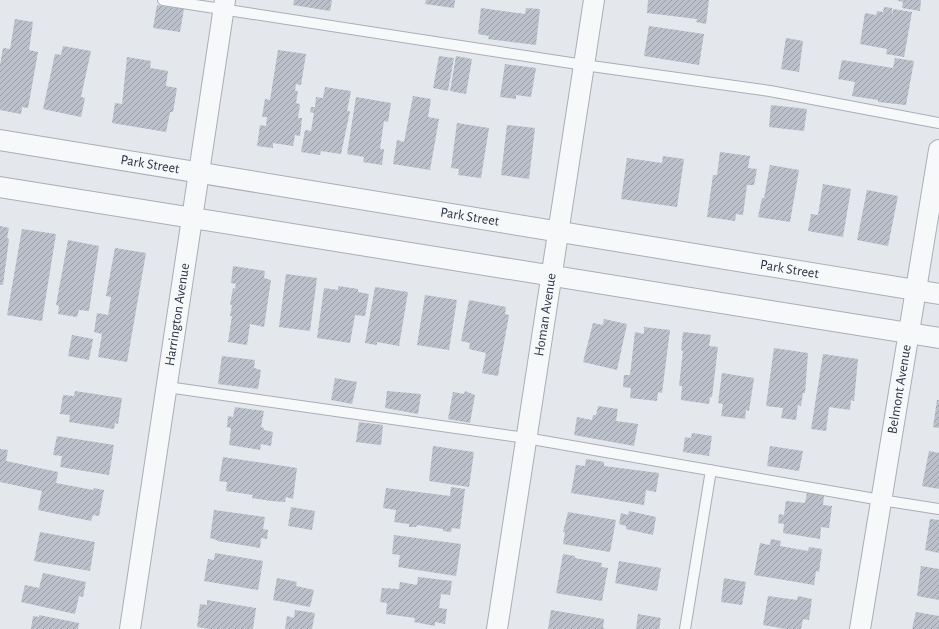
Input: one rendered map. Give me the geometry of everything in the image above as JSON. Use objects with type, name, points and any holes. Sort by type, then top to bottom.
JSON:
[{"type":"street","name":"Homan Avenue","points":[[497,629],[594,0]]},
{"type":"street","name":"Harrington Avenue","points":[[130,629],[224,5]]},
{"type":"street","name":"Park Street","points":[[0,140],[939,294]]},
{"type":"street","name":"Belmont Avenue","points":[[860,629],[939,150]]},
{"type":"street","points":[[0,187],[939,338]]},
{"type":"lane","points":[[163,0],[224,5],[584,65],[770,91],[939,123]]},
{"type":"lane","points":[[167,388],[526,438],[939,509]]},
{"type":"lane","points":[[685,629],[711,470]]},
{"type":"building","points":[[294,0],[332,0],[330,11],[293,5]]},
{"type":"building","points":[[426,0],[455,0],[454,8],[425,4]]},
{"type":"building","points":[[648,0],[709,0],[706,24],[696,22],[697,19],[647,13]]},
{"type":"building","points":[[896,0],[921,0],[920,11],[902,8],[903,2]]},
{"type":"building","points":[[157,5],[184,9],[180,32],[153,28]]},
{"type":"building","points":[[884,7],[892,8],[892,17],[893,9],[912,12],[904,57],[886,54],[887,49],[860,44],[865,13],[876,15],[877,11],[883,12]]},
{"type":"building","points":[[481,8],[525,14],[526,8],[540,9],[536,45],[488,39],[489,36],[478,34]]},
{"type":"building","points":[[15,19],[33,22],[29,50],[38,52],[28,108],[22,107],[21,114],[0,110],[0,65],[3,48],[10,49]]},
{"type":"building","points":[[649,26],[704,34],[699,65],[644,56]]},
{"type":"building","points":[[786,38],[803,41],[799,72],[781,69]]},
{"type":"building","points":[[63,46],[91,51],[81,97],[85,98],[81,117],[43,109],[55,54],[61,55]]},
{"type":"building","points":[[278,50],[306,54],[301,85],[296,84],[295,91],[298,91],[296,103],[300,104],[298,118],[302,118],[300,136],[295,135],[293,146],[273,143],[273,148],[257,146],[260,125],[266,126],[267,117],[262,117],[265,99],[270,100]]},
{"type":"building","points":[[439,56],[454,58],[448,91],[433,88]]},
{"type":"building","points":[[456,56],[472,59],[466,94],[450,91]]},
{"type":"building","points":[[127,57],[151,61],[150,68],[168,71],[166,86],[177,88],[173,112],[170,112],[166,132],[112,123],[115,103],[122,104]]},
{"type":"building","points":[[895,58],[914,61],[906,105],[878,102],[878,100],[852,96],[855,82],[838,79],[842,60],[893,68]]},
{"type":"building","points":[[505,64],[536,68],[531,97],[516,95],[516,99],[500,97]]},
{"type":"building","points":[[325,87],[351,91],[347,111],[350,111],[341,154],[321,151],[320,155],[301,152],[305,130],[311,131],[314,113],[310,112],[311,107],[315,107],[316,97],[323,98]]},
{"type":"building","points":[[413,96],[431,99],[428,117],[439,119],[430,170],[393,164],[397,140],[404,142]]},
{"type":"building","points":[[356,97],[391,103],[388,122],[384,121],[380,149],[384,149],[382,165],[363,162],[364,157],[347,154]]},
{"type":"building","points":[[771,105],[807,109],[804,131],[769,127]]},
{"type":"building","points":[[457,123],[489,128],[481,178],[458,175],[459,169],[451,168]]},
{"type":"building","points":[[507,125],[535,128],[529,179],[501,175]]},
{"type":"building","points":[[720,152],[750,156],[748,168],[757,169],[754,185],[747,185],[743,215],[736,214],[735,221],[707,217],[713,175],[717,175]]},
{"type":"building","points":[[663,156],[684,159],[677,207],[621,199],[627,158],[662,163]]},
{"type":"building","points":[[770,165],[799,170],[790,222],[758,217],[762,198],[764,198]]},
{"type":"building","points":[[823,184],[851,189],[843,237],[808,231],[811,214],[818,215]]},
{"type":"building","points":[[867,190],[898,196],[888,246],[857,240]]},
{"type":"building","points":[[0,226],[9,228],[3,285],[0,285]]},
{"type":"building","points":[[22,229],[56,234],[42,321],[7,315]]},
{"type":"building","points":[[68,240],[99,246],[89,311],[79,310],[77,317],[58,314],[59,306],[56,305]]},
{"type":"building","points":[[115,248],[146,253],[127,362],[98,357],[102,334],[94,332],[97,313],[108,315],[111,297],[106,296]]},
{"type":"building","points":[[233,266],[265,271],[264,278],[271,280],[264,327],[250,324],[247,345],[228,342],[232,316],[230,316],[232,305],[230,305],[233,288],[235,289],[236,284],[231,283]]},
{"type":"building","points":[[286,274],[317,278],[310,331],[279,327]]},
{"type":"building","points":[[338,286],[358,289],[358,292],[369,294],[365,316],[355,315],[350,343],[317,338],[324,288],[338,290]]},
{"type":"building","points":[[375,287],[408,292],[399,346],[377,342],[377,345],[365,343]]},
{"type":"building","points":[[425,295],[457,300],[449,350],[417,345]]},
{"type":"building","points":[[469,300],[506,307],[505,314],[509,315],[498,376],[482,373],[486,353],[469,349],[470,343],[461,341]]},
{"type":"building","points":[[604,319],[627,324],[617,370],[583,362],[593,323],[603,325]]},
{"type":"building","points":[[644,327],[670,330],[662,393],[658,392],[657,401],[630,398],[631,388],[623,387],[624,375],[630,375],[635,332],[644,334]]},
{"type":"building","points":[[683,332],[711,335],[709,346],[718,347],[712,397],[710,397],[709,404],[681,400],[682,386],[679,386],[683,351],[681,350]]},
{"type":"building","points":[[72,335],[93,339],[89,360],[68,356]]},
{"type":"building","points":[[774,348],[808,353],[805,393],[803,393],[801,406],[798,405],[796,420],[781,418],[783,408],[766,406]]},
{"type":"building","points":[[823,354],[858,359],[854,401],[851,400],[850,410],[829,407],[826,431],[811,429]]},
{"type":"building","points":[[222,356],[255,360],[254,368],[261,370],[258,389],[218,384]]},
{"type":"building","points":[[722,373],[754,378],[749,411],[746,410],[745,419],[721,416],[723,404],[718,403]]},
{"type":"building","points":[[335,378],[357,382],[352,404],[331,400]]},
{"type":"building","points":[[75,391],[122,398],[118,424],[115,423],[114,429],[69,422],[70,415],[60,414],[63,395],[74,396]]},
{"type":"building","points":[[387,391],[421,394],[418,414],[385,408]]},
{"type":"building","points":[[465,391],[475,395],[470,423],[448,419],[453,392],[464,394]]},
{"type":"building","points":[[937,400],[939,400],[939,428],[933,427]]},
{"type":"building","points":[[598,406],[618,409],[616,421],[638,424],[634,446],[574,435],[577,417],[592,420],[593,415],[596,415]]},
{"type":"building","points":[[235,407],[264,411],[261,427],[264,428],[264,430],[273,432],[271,446],[261,444],[260,450],[229,445],[231,428],[227,427],[228,416],[233,417]]},
{"type":"building","points":[[359,422],[383,425],[381,445],[356,442]]},
{"type":"building","points":[[692,433],[712,436],[709,456],[683,452],[685,437],[691,438]]},
{"type":"building","points":[[57,436],[114,445],[109,475],[60,467],[62,456],[53,455]]},
{"type":"building","points":[[433,446],[474,452],[469,487],[429,481]]},
{"type":"building","points":[[770,446],[803,451],[799,471],[767,466]]},
{"type":"building","points":[[0,449],[8,450],[6,461],[58,472],[56,483],[93,490],[94,488],[104,490],[99,516],[93,515],[91,521],[38,510],[42,491],[0,482]]},
{"type":"building","points":[[929,451],[939,453],[939,489],[922,486]]},
{"type":"building","points":[[223,457],[297,468],[293,499],[286,497],[285,502],[271,501],[252,498],[253,495],[226,491],[227,482],[219,481]]},
{"type":"building","points":[[586,459],[604,462],[604,466],[659,473],[656,492],[646,490],[644,505],[571,493],[576,465],[585,466]]},
{"type":"building","points":[[451,487],[465,489],[460,529],[452,528],[451,532],[443,531],[443,529],[417,525],[416,527],[409,527],[409,524],[394,522],[396,510],[383,508],[386,488],[450,496]]},
{"type":"building","points":[[807,493],[824,495],[823,505],[832,506],[829,528],[821,527],[820,539],[783,533],[784,524],[778,523],[779,514],[784,515],[786,501],[805,503]]},
{"type":"building","points":[[291,507],[315,511],[312,530],[288,526]]},
{"type":"building","points":[[214,510],[265,517],[263,529],[268,530],[267,539],[261,538],[260,548],[217,541],[210,538]]},
{"type":"building","points":[[629,511],[656,517],[653,535],[626,529],[626,526],[619,524],[621,513],[628,515]]},
{"type":"building","points":[[568,512],[616,520],[610,552],[563,544],[565,532],[563,532]]},
{"type":"building","points":[[930,519],[939,520],[939,553],[925,550]]},
{"type":"building","points":[[40,532],[95,542],[90,571],[34,561]]},
{"type":"building","points":[[394,535],[461,544],[456,576],[398,567],[400,555],[392,554]]},
{"type":"building","points":[[771,539],[781,541],[780,546],[808,551],[809,547],[822,549],[819,572],[816,571],[814,585],[754,575],[760,543],[770,545]]},
{"type":"building","points":[[215,553],[263,561],[258,590],[204,581],[208,559],[214,560]]},
{"type":"building","points":[[563,554],[602,563],[601,567],[608,568],[602,601],[556,593]]},
{"type":"building","points":[[619,561],[661,568],[657,591],[615,583]]},
{"type":"building","points":[[921,566],[939,569],[939,600],[917,596]]},
{"type":"building","points":[[43,573],[86,582],[83,597],[79,596],[75,614],[21,602],[25,585],[39,588]]},
{"type":"building","points":[[418,577],[452,581],[450,595],[441,594],[439,608],[447,609],[445,624],[435,622],[435,626],[414,622],[415,618],[386,614],[387,603],[380,602],[382,588],[399,589],[400,582],[417,585]]},
{"type":"building","points":[[277,578],[297,582],[296,586],[314,590],[310,607],[273,600]]},
{"type":"building","points":[[724,578],[746,582],[742,605],[721,602]]},
{"type":"building","points":[[768,596],[797,600],[798,596],[812,599],[809,620],[803,619],[801,629],[786,629],[763,625]]},
{"type":"building","points":[[207,600],[256,608],[253,629],[209,629],[197,627],[200,604],[207,605]]},
{"type":"building","points":[[295,610],[315,613],[312,629],[285,629],[287,616],[294,618]]},
{"type":"building","points":[[551,610],[604,619],[603,628],[606,629],[548,629]]},
{"type":"building","points":[[916,612],[939,616],[939,629],[912,629]]},
{"type":"building","points":[[638,614],[661,618],[659,629],[636,629]]},
{"type":"building","points":[[39,615],[79,623],[78,629],[31,629],[33,616],[39,617]]}]
